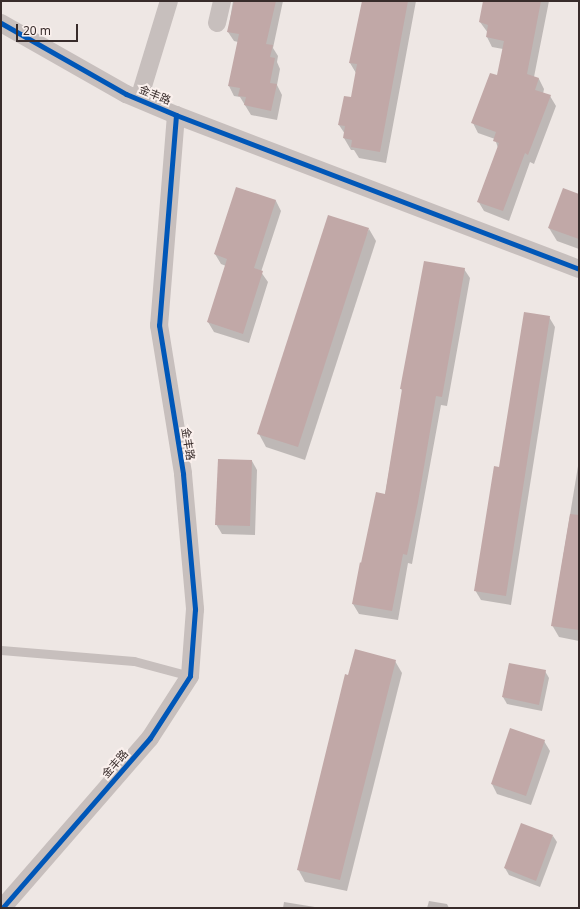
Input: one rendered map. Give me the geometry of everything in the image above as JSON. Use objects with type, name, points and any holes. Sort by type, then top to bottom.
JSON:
[{"type":"street","points":[[139,99],[168,1]]},
{"type":"street","points":[[217,23],[222,1]]},
{"type":"street","name":"金丰路","points":[[1,23],[126,94],[176,115],[160,325],[183,474],[195,609],[190,676],[150,738],[2,908]]},
{"type":"street","points":[[176,115],[579,269]]},
{"type":"lane","points":[[1,650],[134,661],[190,676]]},
{"type":"building","points":[[234,1],[276,1],[266,44],[273,45],[270,57],[275,58],[270,83],[277,84],[271,111],[244,105],[246,97],[238,96],[240,88],[228,86],[239,34],[227,32]]},
{"type":"building","points":[[362,1],[408,1],[380,152],[351,147],[352,140],[343,138],[345,126],[338,125],[344,96],[351,97],[357,64],[349,63]]},
{"type":"building","points":[[483,1],[541,1],[527,74],[539,78],[535,90],[551,95],[528,155],[525,153],[503,211],[477,202],[499,143],[493,141],[496,132],[471,123],[490,73],[497,75],[504,41],[486,37],[488,25],[479,22]]},
{"type":"building","points":[[236,187],[276,200],[254,268],[263,271],[243,334],[207,322],[227,259],[214,254]]},
{"type":"building","points":[[563,188],[579,194],[579,239],[548,228]]},
{"type":"building","points":[[328,215],[369,228],[298,447],[257,434]]},
{"type":"building","points":[[424,261],[465,268],[442,397],[436,396],[418,502],[407,555],[403,554],[392,611],[352,604],[376,492],[385,494],[402,389],[400,389]]},
{"type":"building","points":[[524,312],[550,316],[506,596],[474,591],[494,466],[499,467]]},
{"type":"building","points":[[218,459],[252,460],[250,526],[215,525]]},
{"type":"building","points":[[570,514],[579,515],[579,630],[551,626]]},
{"type":"building","points":[[355,649],[396,660],[340,880],[297,870],[345,674],[348,675]]},
{"type":"building","points":[[509,663],[546,670],[539,705],[502,697]]},
{"type":"building","points":[[510,728],[545,740],[526,796],[491,784]]},
{"type":"building","points":[[521,823],[553,835],[536,881],[504,868]]},
{"type":"cycle path","points":[[1,23],[126,94],[176,115],[159,325],[183,474],[195,609],[190,676],[150,738],[2,908]]},
{"type":"cycle path","points":[[176,115],[579,269]]}]
